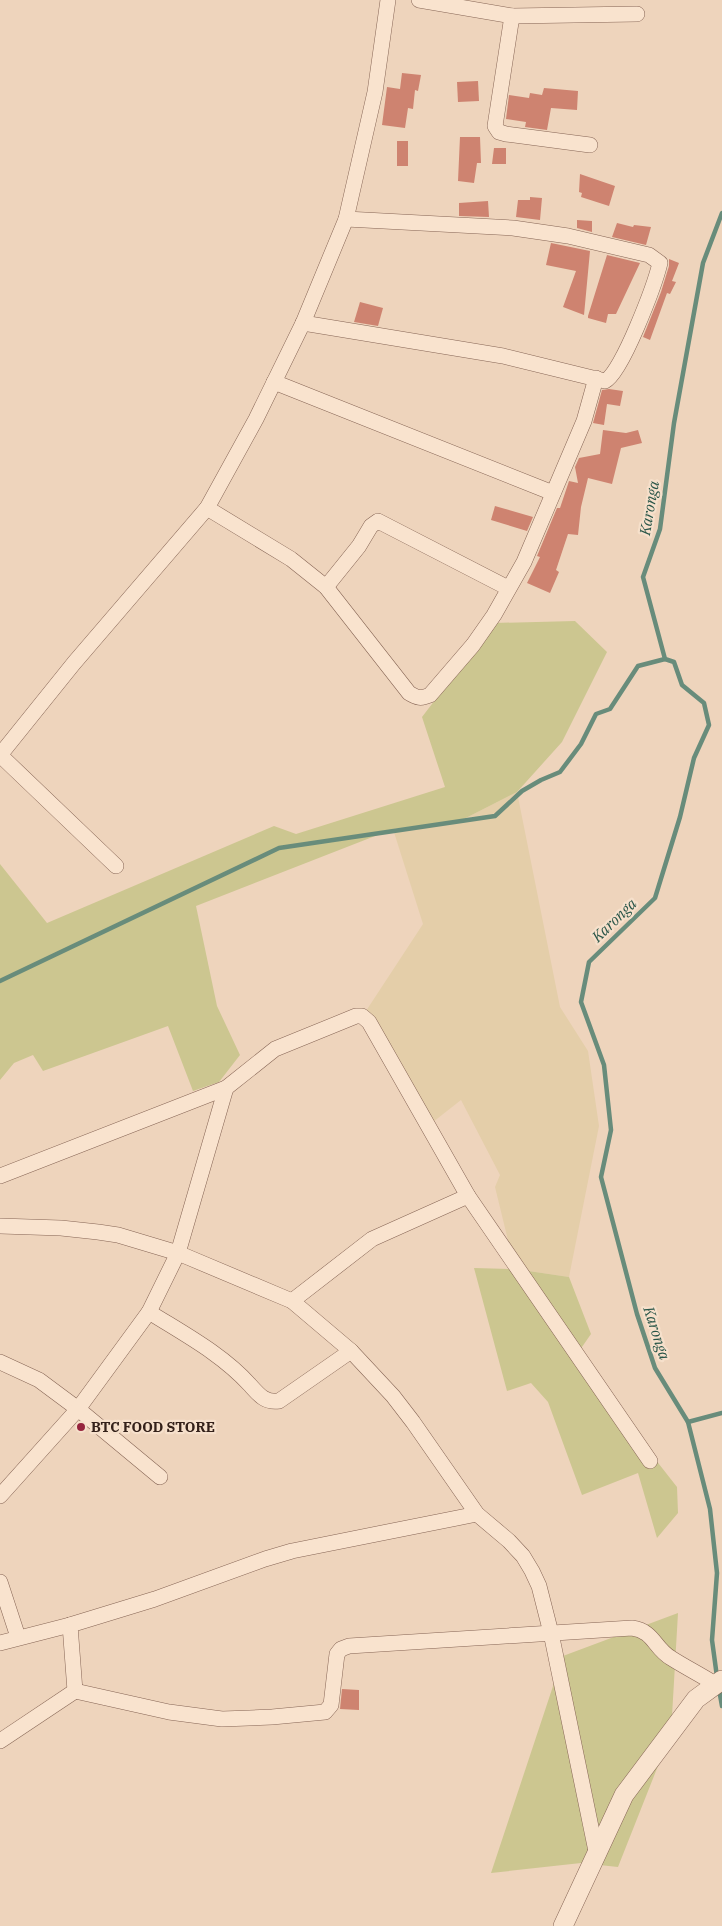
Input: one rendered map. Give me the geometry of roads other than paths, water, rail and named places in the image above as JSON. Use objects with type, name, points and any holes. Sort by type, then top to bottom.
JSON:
[{"type":"street","points":[[116,866],[0,755],[74,663],[207,508],[256,420],[303,323],[346,219],[375,92],[388,0]]},
{"type":"street","points":[[419,0],[512,16],[553,8],[637,14]]},
{"type":"street","points":[[512,16],[495,126],[499,132],[506,134],[590,145]]},
{"type":"street","points":[[303,323],[503,356],[605,381],[610,378],[630,345],[660,262],[649,255],[568,236],[513,228],[346,219]]},
{"type":"street","points":[[207,508],[292,559],[326,587],[409,693],[415,697],[423,698],[430,695],[473,645],[494,616],[532,545],[552,493],[584,420],[596,378]]},
{"type":"street","points":[[274,382],[552,493]]},
{"type":"street","points":[[326,587],[359,546],[371,526],[378,522],[508,588]]},
{"type":"street","points":[[0,1176],[226,1088],[275,1048],[356,1016],[362,1016],[369,1022],[468,1196],[650,1461]]},
{"type":"street","points":[[0,1496],[78,1409],[149,1312],[178,1253],[226,1088]]},
{"type":"street","points":[[292,1301],[372,1239],[468,1196]]},
{"type":"street","points":[[0,1226],[61,1228],[118,1235],[178,1253],[292,1301],[350,1351],[393,1396],[477,1514],[509,1541],[523,1556],[532,1570],[539,1586],[551,1633],[597,1856]]},
{"type":"street","points":[[149,1312],[236,1369],[259,1396],[271,1402],[279,1401],[350,1351]]},
{"type":"street","points":[[0,1362],[39,1380],[78,1409],[160,1477]]},
{"type":"street","points":[[0,1643],[70,1625],[155,1599],[264,1559],[292,1551],[477,1514]]},
{"type":"street","points":[[0,1582],[18,1637]]},
{"type":"street","points":[[70,1625],[76,1691]]},
{"type":"street","points":[[0,1741],[76,1691],[168,1712],[222,1719],[318,1714],[325,1712],[331,1705],[336,1654],[341,1648],[551,1633],[642,1629],[651,1636],[670,1658],[719,1682],[696,1699],[624,1795],[563,1926]]},
{"type":"waterway","name":"Karonga","points":[[717,1677],[712,1640],[717,1573],[710,1509],[688,1422],[655,1368],[637,1314],[601,1177],[611,1130],[604,1065],[581,1002],[589,962],[655,898],[680,817],[694,758],[709,725],[704,703],[682,685],[674,662],[665,659],[643,577],[660,529],[674,423],[703,263],[722,213]]},
{"type":"waterway","points":[[0,981],[279,848],[495,816],[522,791],[560,772],[581,744],[596,714],[610,709],[638,666],[665,659]]},
{"type":"waterway","points":[[688,1422],[722,1413]]},
{"type":"waterway","name":"Karonga","points":[[719,1689],[722,1706]]},
{"type":"place","name":"BTC FOOD STORE","points":[[81,1427]]}]
